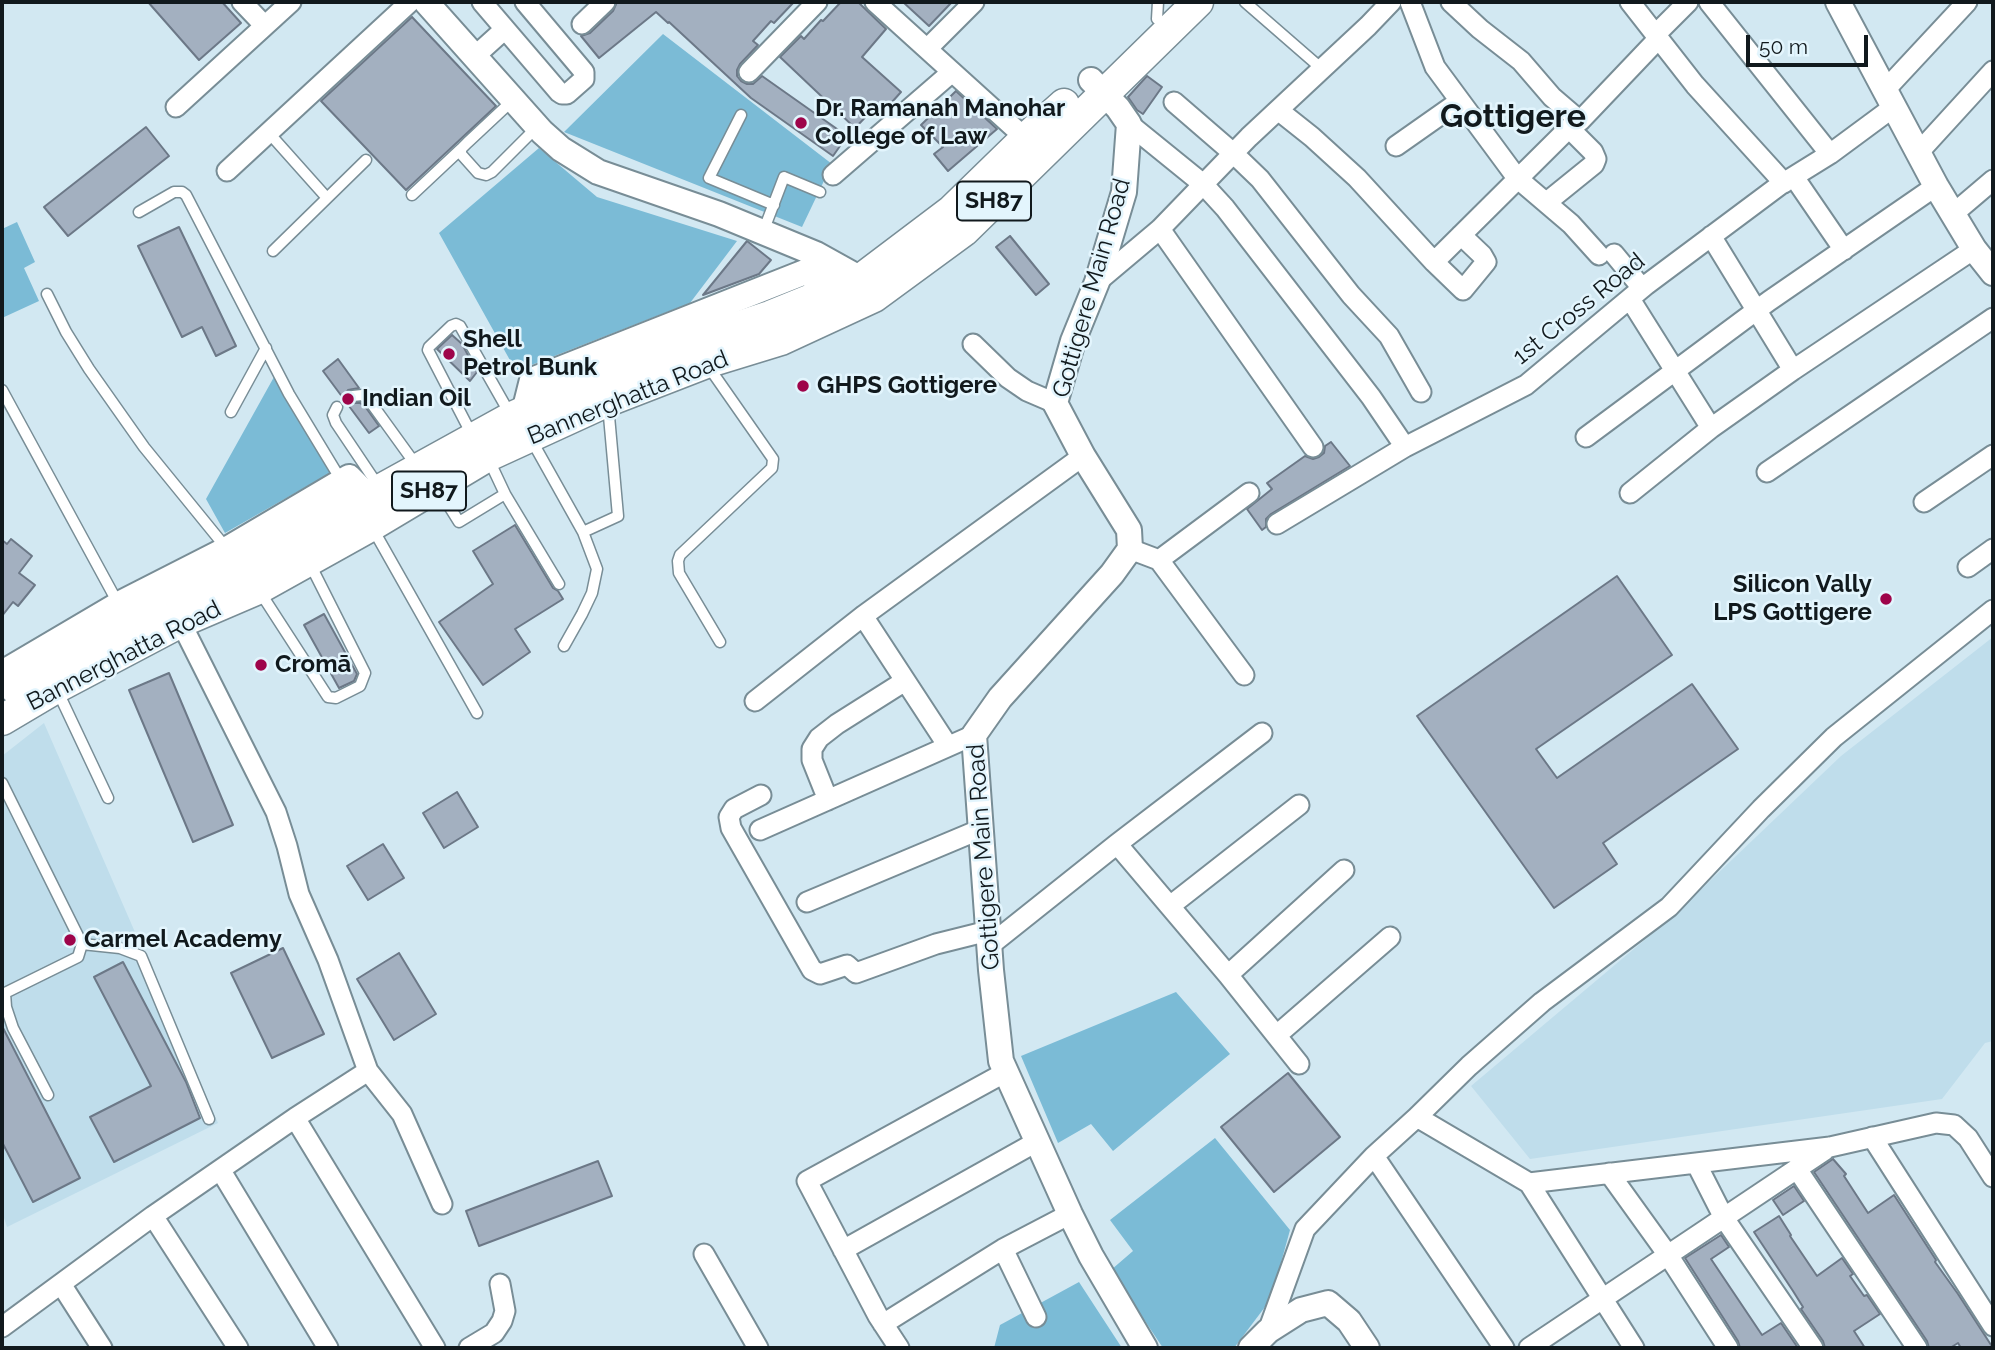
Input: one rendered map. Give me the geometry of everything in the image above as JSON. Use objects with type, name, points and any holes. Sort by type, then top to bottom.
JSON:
[{"type":"main road","name":"Bannerghatta Road","points":[[2,720],[176,613],[242,568],[309,560],[371,526],[427,477],[522,422],[608,401],[706,363],[781,340],[856,289],[964,231],[1034,146],[1097,86],[1198,2]]},
{"type":"main road","name":"Bannerghatta Road","points":[[1097,86],[1163,7]]},
{"type":"main road","points":[[522,422],[604,376],[692,342],[856,289]]},
{"type":"main road","points":[[242,568],[374,493],[427,477]]},
{"type":"main road","points":[[2,696],[125,613],[176,613]]},
{"type":"street","points":[[242,2],[264,25]]},
{"type":"street","points":[[176,107],[291,2]]},
{"type":"street","points":[[227,171],[410,2]]},
{"type":"street","points":[[426,2],[537,127],[561,149],[598,172],[719,214],[816,254],[856,289]]},
{"type":"street","points":[[482,2],[562,94],[567,94],[584,79],[584,72],[525,2]]},
{"type":"street","points":[[582,24],[606,2]]},
{"type":"street","points":[[750,72],[817,2]]},
{"type":"street","points":[[875,2],[1034,146]]},
{"type":"street","points":[[927,49],[974,2]]},
{"type":"street","points":[[1097,282],[1160,229],[1234,153],[1391,2]]},
{"type":"street","points":[[1410,2],[1435,68],[1517,178],[1607,254],[1636,294],[1675,371],[1712,428]]},
{"type":"street","points":[[1451,2],[1521,61],[1593,152],[1596,159],[1594,164],[1547,202]]},
{"type":"street","points":[[1630,2],[1695,85],[1789,180],[1844,250]]},
{"type":"street","points":[[1434,262],[1574,125],[1688,2]]},
{"type":"street","points":[[1709,2],[1830,154]]},
{"type":"street","points":[[1838,2],[1936,186],[1974,249],[1993,273]]},
{"type":"street","name":"1st Cross Road","points":[[1277,524],[1405,447],[1526,385],[1711,236],[1830,154],[1890,98],[1967,2]]},
{"type":"street","points":[[474,57],[505,29]]},
{"type":"street","points":[[1919,152],[1993,71]]},
{"type":"street","points":[[833,175],[952,72]]},
{"type":"street","points":[[1097,86],[1129,124],[1203,184],[1225,208],[1371,397],[1405,447]]},
{"type":"street","points":[[1396,146],[1460,101]]},
{"type":"street","points":[[1174,102],[1260,179],[1351,295],[1389,336],[1421,391]]},
{"type":"street","points":[[1278,110],[1357,178],[1463,290],[1486,262],[1461,234]]},
{"type":"street","name":"Gottigere Main Road","points":[[1129,124],[1124,192],[1097,282],[1073,341],[1055,403],[1083,456],[1129,530],[1130,549],[1112,574],[1000,698],[974,735],[988,938],[1001,1061],[1091,1256],[1145,1348]]},
{"type":"street","points":[[1953,214],[1993,180]]},
{"type":"street","points":[[1586,437],[1757,310],[1936,186]]},
{"type":"street","points":[[1160,229],[1313,447]]},
{"type":"street","points":[[1711,236],[1793,369]]},
{"type":"street","points":[[1630,493],[1793,369],[1974,249]]},
{"type":"street","points":[[1767,472],[1993,318]]},
{"type":"street","points":[[973,344],[1008,378],[1027,391],[1055,403]]},
{"type":"street","points":[[1924,502],[1993,455]]},
{"type":"street","points":[[755,701],[863,616],[1083,456]]},
{"type":"street","points":[[2,673],[125,613],[242,568],[349,478],[374,493]]},
{"type":"street","points":[[1159,560],[1249,493]]},
{"type":"street","points":[[1130,549],[1159,560],[1244,675]]},
{"type":"street","points":[[1968,567],[1993,549]]},
{"type":"street","points":[[1259,1339],[1306,1229],[1374,1156],[1469,1066],[1542,1002],[1669,907],[1761,809],[1834,737],[1993,610]]},
{"type":"street","points":[[176,613],[276,812],[288,846],[299,894],[328,960],[368,1070],[402,1114],[442,1204]]},
{"type":"street","points":[[863,616],[948,746]]},
{"type":"street","points":[[828,800],[811,760],[812,748],[819,738],[837,724],[905,681]]},
{"type":"street","points":[[761,795],[734,809],[729,817],[731,828],[812,970],[820,974],[847,965],[856,973],[961,936],[988,938],[1262,733]]},
{"type":"street","points":[[760,830],[974,735]]},
{"type":"street","points":[[1170,906],[1299,805]]},
{"type":"street","points":[[807,902],[981,830]]},
{"type":"street","points":[[1117,844],[1299,1064]]},
{"type":"street","points":[[1228,975],[1344,870]]},
{"type":"street","points":[[1277,1035],[1390,937]]},
{"type":"street","points":[[2,1327],[153,1216],[368,1070]]},
{"type":"street","points":[[899,1348],[883,1324],[807,1181],[1006,1072]]},
{"type":"street","points":[[1417,1117],[1529,1183],[1634,1348]]},
{"type":"street","points":[[295,1118],[435,1348]]},
{"type":"street","points":[[1529,1183],[1830,1147],[1936,1123],[1954,1125],[1968,1138],[1993,1177]]},
{"type":"street","points":[[1872,1138],[1993,1326]]},
{"type":"street","points":[[843,1250],[1038,1141]]},
{"type":"street","points":[[1529,1348],[1830,1147]]},
{"type":"street","points":[[1374,1156],[1504,1348]]},
{"type":"street","points":[[1696,1163],[1724,1218],[1813,1348]]},
{"type":"street","points":[[1797,1169],[1917,1348]]},
{"type":"street","points":[[221,1171],[328,1348]]},
{"type":"street","points":[[1609,1174],[1668,1255],[1728,1348]]},
{"type":"street","points":[[883,1324],[1003,1250],[1070,1214]]},
{"type":"street","points":[[153,1216],[238,1348]]},
{"type":"street","points":[[1003,1250],[1036,1317]]},
{"type":"street","points":[[704,1254],[758,1348]]},
{"type":"street","points":[[61,1284],[102,1348]]},
{"type":"street","points":[[469,1348],[494,1333],[502,1321],[505,1311],[500,1284]]},
{"type":"street","points":[[1259,1339],[1301,1310],[1328,1303],[1349,1321],[1367,1348]]},
{"type":"lane","points":[[1245,2],[1322,69]]},
{"type":"lane","points":[[412,195],[513,100]]},
{"type":"lane","points":[[741,115],[709,178],[774,205]]},
{"type":"lane","points":[[461,149],[461,154],[478,173],[486,175],[537,127]]},
{"type":"lane","points":[[269,133],[327,198]]},
{"type":"lane","points":[[273,251],[366,160]]},
{"type":"lane","points":[[763,232],[784,177],[820,192]]},
{"type":"lane","points":[[139,212],[174,192],[186,195],[289,394],[342,482]]},
{"type":"lane","points":[[47,294],[66,332],[96,380],[144,447],[242,568],[328,697],[336,698],[360,686],[365,673],[309,560]]},
{"type":"lane","points":[[559,584],[505,494],[428,350],[451,326],[460,326],[522,422],[583,532],[597,569],[592,593],[564,646]]},
{"type":"lane","points":[[231,412],[266,348]]},
{"type":"lane","points":[[706,363],[773,459],[772,468],[680,555],[678,561],[679,573],[720,642]]},
{"type":"lane","points":[[2,390],[125,613]]},
{"type":"lane","points":[[353,396],[362,395],[369,400],[459,522],[505,494]]},
{"type":"lane","points":[[583,532],[618,516],[608,401]]},
{"type":"lane","points":[[337,407],[333,415],[336,423],[374,493]]},
{"type":"lane","points":[[371,526],[477,713]]},
{"type":"lane","points":[[56,688],[108,798]]},
{"type":"lane","points":[[2,783],[82,944],[78,957],[5,993],[6,1007],[13,1028],[48,1095]]},
{"type":"lane","points":[[82,944],[120,948],[141,956],[209,1119]]},
{"type":"shaded area","points":[[663,34],[832,164],[802,227],[564,132]]},
{"type":"shaded area","points":[[539,148],[597,197],[737,241],[690,303],[516,371],[439,233]]},
{"type":"shaded area","points":[[17,222],[35,262],[24,268],[39,301],[2,318],[2,229]]},
{"type":"shaded area","points":[[274,377],[330,473],[225,533],[206,499]]},
{"type":"shaded area","points":[[1993,637],[1993,1041],[1985,1043],[1942,1099],[1530,1159],[1471,1086],[1673,916],[1841,756]]},
{"type":"shaded area","name":"Carmel Academy","points":[[44,723],[218,1123],[7,1227],[2,1212],[2,756]]},
{"type":"shaded area","points":[[1176,992],[1230,1054],[1113,1151],[1091,1124],[1058,1143],[1021,1056]]},
{"type":"shaded area","points":[[1215,1138],[1290,1230],[1271,1299],[1234,1348],[1163,1348],[1111,1270],[1133,1251],[1110,1220]]},
{"type":"shaded area","points":[[1079,1282],[1122,1348],[994,1348],[1000,1325]]},
{"type":"building","points":[[148,2],[222,2],[241,23],[199,60]]},
{"type":"building","points":[[617,2],[794,2],[753,41],[758,45],[740,64],[737,76],[747,84],[753,84],[762,76],[847,136],[833,156],[751,98],[656,12],[599,58],[581,36],[590,33],[613,11]]},
{"type":"building","points":[[841,2],[858,2],[886,29],[862,57],[901,92],[884,111],[877,105],[855,128],[780,57],[801,36],[804,39]]},
{"type":"building","points":[[903,2],[952,2],[929,26]]},
{"type":"building","points":[[412,17],[496,106],[406,190],[321,101]]},
{"type":"building","points":[[1147,76],[1162,87],[1143,114],[1128,97]]},
{"type":"building","points":[[956,91],[997,129],[948,171],[934,154],[943,147],[921,125]]},
{"type":"building","points":[[146,127],[169,156],[68,236],[44,207]]},
{"type":"building","points":[[179,227],[236,346],[216,356],[202,327],[182,337],[138,246]]},
{"type":"building","points":[[1010,236],[1049,284],[1036,295],[996,247]]},
{"type":"building","points":[[747,241],[771,260],[759,274],[703,295]]},
{"type":"building","points":[[452,335],[462,344],[477,372],[470,381],[437,349]]},
{"type":"building","points":[[338,359],[359,388],[348,390],[347,400],[364,405],[379,426],[369,433],[323,371]]},
{"type":"building","points":[[1331,442],[1350,466],[1271,514],[1262,530],[1247,509],[1272,489],[1267,483],[1305,456],[1313,459],[1319,457],[1324,453],[1325,446]]},
{"type":"building","points":[[515,525],[553,588],[563,599],[515,629],[530,652],[483,685],[439,622],[493,584],[473,551]]},
{"type":"building","points":[[11,539],[32,556],[19,573],[35,585],[18,606],[13,602],[2,616],[2,540],[7,544]]},
{"type":"building","points":[[1617,576],[1672,655],[1536,749],[1557,778],[1692,684],[1738,749],[1603,843],[1617,864],[1554,908],[1417,716]]},
{"type":"building","points":[[324,614],[357,674],[354,681],[339,688],[304,625]]},
{"type":"building","points":[[169,673],[233,825],[193,842],[129,690]]},
{"type":"building","points":[[457,792],[478,827],[444,848],[423,813]]},
{"type":"building","points":[[383,844],[404,878],[368,900],[347,866]]},
{"type":"building","points":[[283,948],[324,1034],[272,1058],[231,973]]},
{"type":"building","points":[[399,953],[436,1014],[394,1040],[357,979]]},
{"type":"building","points":[[123,962],[186,1082],[200,1118],[114,1162],[90,1117],[151,1086],[94,977]]},
{"type":"building","points":[[2,1026],[80,1178],[33,1202],[2,1142]]},
{"type":"building","points":[[1288,1073],[1340,1137],[1274,1192],[1221,1127]]},
{"type":"building","points":[[1833,1159],[1846,1174],[1844,1176],[1868,1213],[1894,1195],[1993,1348],[1961,1348],[1958,1343],[1950,1348],[1929,1348],[1927,1341],[1814,1172]]},
{"type":"building","points":[[598,1161],[612,1196],[479,1246],[466,1211]]},
{"type":"building","points":[[1794,1186],[1804,1201],[1783,1215],[1773,1200]]},
{"type":"building","points":[[1779,1216],[1817,1276],[1842,1258],[1853,1274],[1850,1276],[1880,1314],[1854,1331],[1865,1348],[1825,1348],[1801,1309],[1803,1307],[1754,1232]]},
{"type":"building","points":[[1721,1235],[1729,1247],[1711,1259],[1762,1335],[1781,1323],[1798,1348],[1740,1348],[1685,1258]]},
{"type":"place","name":"Dr. Ramanah Manohar College of Law","points":[[801,123]]},
{"type":"place","name":"Shell Petrol Bunk","points":[[449,354]]},
{"type":"place","name":"GHPS Gottigere","points":[[803,386]]},
{"type":"place","name":"Indian Oil","points":[[348,399]]},
{"type":"place","name":"Silicon Vally LPS Gottigere","points":[[1886,599]]},
{"type":"place","name":"Cromā","points":[[261,665]]},
{"type":"place","name":"Carmel Academy","points":[[70,940]]},
{"type":"district","name":"Gottigere","points":[[1513,117]]}]
